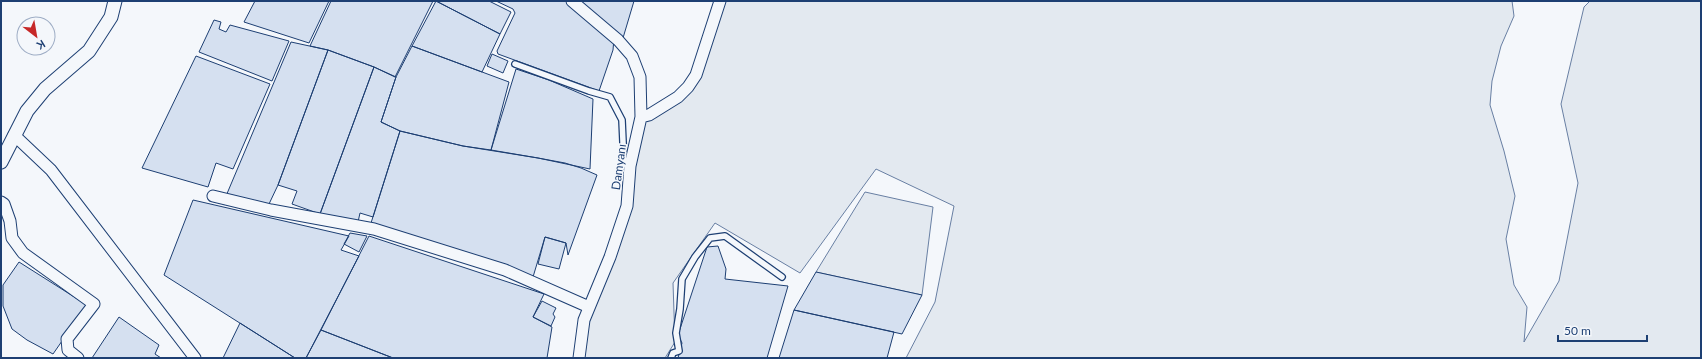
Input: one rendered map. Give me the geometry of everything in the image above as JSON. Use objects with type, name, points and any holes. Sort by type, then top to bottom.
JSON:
[{"type":"street","points":[[1,162],[27,111],[45,89],[89,51],[112,17],[115,1]]},
{"type":"street","name":"Damyanı","points":[[572,1],[618,40],[632,56],[640,77],[641,117],[630,166],[627,206],[610,256],[584,320],[579,358]]},
{"type":"street","points":[[641,117],[648,115],[678,97],[688,87],[696,74],[720,1]]},
{"type":"street","points":[[14,134],[51,170],[195,358]]},
{"type":"street","points":[[213,196],[271,210],[374,229],[505,270],[589,307]]},
{"type":"street","points":[[1,202],[4,204],[10,221],[12,238],[23,253],[94,304],[67,339],[68,350],[78,358]]},
{"type":"lane","points":[[515,64],[589,91],[610,97],[622,120],[624,164],[630,166]]},
{"type":"lane","points":[[671,358],[673,353],[679,351],[676,333],[680,309],[682,279],[695,257],[710,238],[725,236],[782,277]]},
{"type":"shaded area","points":[[723,1],[1512,1],[1514,16],[1501,46],[1492,81],[1490,105],[1504,151],[1515,196],[1506,239],[1514,285],[1527,307],[1524,342],[1559,281],[1578,183],[1561,104],[1584,7],[1590,1],[1701,1],[1701,358],[906,358],[935,302],[954,206],[876,169],[800,273],[715,223],[673,283],[675,342],[665,358],[582,358],[588,321],[633,170],[645,121],[680,100]]},
{"type":"shaded area","points":[[865,192],[933,207],[922,295],[816,272]]},
{"type":"building","points":[[255,1],[329,1],[309,43],[244,22]]},
{"type":"building","points":[[331,1],[433,1],[395,77],[374,67],[328,50],[310,46]]},
{"type":"building","points":[[436,1],[489,1],[511,12],[500,34]]},
{"type":"building","points":[[436,1],[500,34],[482,72],[412,46]]},
{"type":"building","points":[[496,1],[569,1],[614,38],[613,50],[599,91],[498,54],[497,51],[515,13],[513,9]]},
{"type":"building","points":[[577,1],[634,1],[623,38]]},
{"type":"building","points":[[214,20],[221,22],[219,29],[226,32],[230,25],[289,41],[272,81],[199,52]]},
{"type":"building","points":[[291,42],[328,50],[278,185],[269,204],[226,196]]},
{"type":"building","points":[[412,46],[509,82],[491,150],[463,146],[400,131],[381,122],[396,77]]},
{"type":"building","points":[[328,50],[374,67],[320,214],[292,204],[297,191],[278,185]]},
{"type":"building","points":[[492,54],[508,61],[503,73],[487,66]]},
{"type":"building","points":[[196,56],[270,84],[233,169],[216,163],[208,187],[142,168]]},
{"type":"building","points":[[374,67],[396,77],[381,122],[400,131],[373,217],[360,213],[358,222],[320,214]]},
{"type":"building","points":[[516,69],[549,80],[593,99],[590,169],[491,150]]},
{"type":"building","points":[[400,131],[463,146],[565,163],[597,175],[568,255],[566,243],[545,237],[533,277],[371,223]]},
{"type":"building","points":[[193,200],[349,236],[341,250],[359,256],[306,358],[295,358],[164,275]]},
{"type":"building","points":[[350,233],[367,236],[359,252],[344,244]]},
{"type":"building","points":[[369,236],[544,294],[533,317],[552,327],[547,358],[393,358],[321,330]]},
{"type":"building","points":[[545,237],[566,243],[559,269],[538,264]]},
{"type":"building","points":[[718,246],[726,269],[725,279],[788,286],[767,358],[678,358],[682,343],[678,335],[707,247]]},
{"type":"building","points":[[19,262],[87,305],[53,354],[27,340],[12,329],[3,306],[3,285]]},
{"type":"building","points":[[816,272],[922,295],[902,334],[794,310]]},
{"type":"building","points":[[542,301],[556,308],[553,314],[555,317],[551,326],[533,317]]},
{"type":"building","points":[[794,310],[894,332],[887,358],[779,358]]},
{"type":"building","points":[[119,317],[159,345],[155,354],[161,358],[92,358]]},
{"type":"building","points":[[240,323],[295,358],[223,358]]},
{"type":"building","points":[[321,330],[393,358],[306,358]]}]
